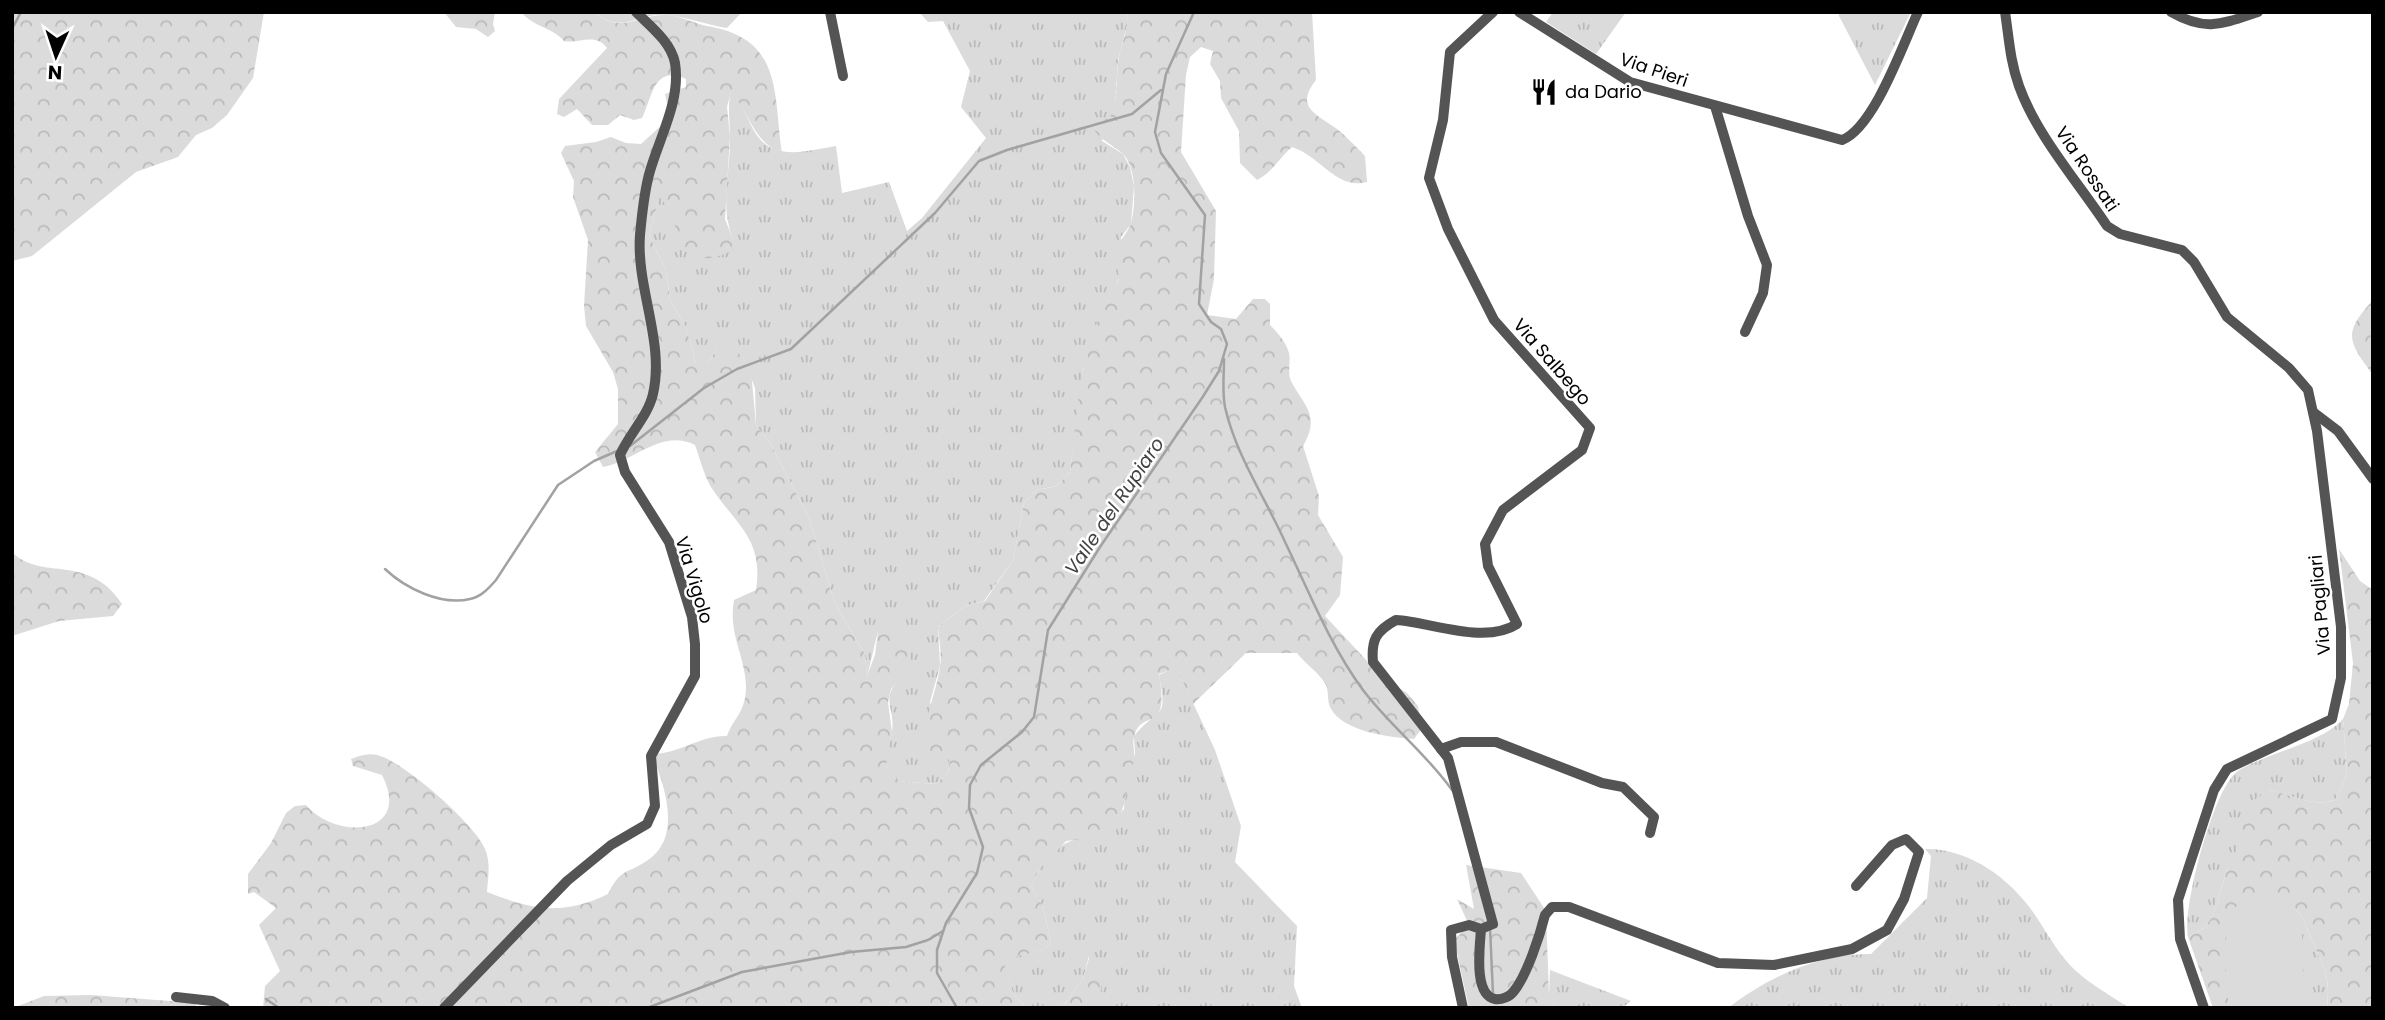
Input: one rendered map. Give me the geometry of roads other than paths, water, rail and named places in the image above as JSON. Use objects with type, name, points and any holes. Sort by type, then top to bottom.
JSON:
[{"type":"street","name":"Via Vigolo","points":[[444,1008],[567,881],[611,845],[648,824],[655,806],[651,756],[695,676],[692,617],[669,542],[625,472],[620,455],[627,438],[642,419],[654,386],[654,345],[645,303],[640,238],[650,172],[672,108],[675,86],[675,63],[670,49],[636,12]]},
{"type":"street","points":[[831,12],[843,76]]},
{"type":"street","name":"Via Salbego","points":[[1462,1008],[1452,957],[1451,930],[1469,925],[1482,929],[1493,924],[1466,814],[1448,758],[1373,662],[1374,637],[1378,631],[1396,620],[1482,632],[1510,629],[1517,624],[1488,566],[1485,544],[1503,510],[1582,450],[1590,428],[1494,320],[1448,229],[1429,178],[1443,120],[1450,52],[1493,12]]},
{"type":"street","name":"Via Pieri","points":[[1519,12],[1630,82],[1842,140],[1854,135],[1868,117],[1918,12]]},
{"type":"street","points":[[1533,22],[1540,12]]},
{"type":"street","name":"Via Rossati","points":[[2005,12],[2009,53],[2020,88],[2037,121],[2107,226],[2120,234],[2182,250],[2194,262],[2227,317],[2289,368],[2308,390],[2312,412]]},
{"type":"street","points":[[2171,12],[2203,26],[2224,23],[2258,12]]},
{"type":"street","points":[[1715,106],[1748,216],[1767,265],[1763,293],[1745,332]]},
{"type":"street","points":[[2312,412],[2337,431],[2373,479]]},
{"type":"street","name":"Via Pagliari","points":[[2204,1008],[2180,939],[2178,900],[2214,790],[2227,769],[2332,719],[2339,700],[2342,626],[2312,412]]},
{"type":"street","points":[[1441,749],[1461,742],[1496,742],[1602,783],[1623,787],[1654,817],[1650,834]]},
{"type":"street","points":[[1482,929],[1479,966],[1483,991],[1496,999],[1514,992],[1545,915],[1552,906],[1569,907],[1718,963],[1774,965],[1853,949],[1887,930],[1904,900],[1919,852],[1906,839],[1892,845],[1856,886]]},
{"type":"street","points":[[176,998],[212,1001],[225,1008]]},
{"type":"waterway","points":[[12,29],[21,12]]},
{"type":"waterway","name":"Valle del Rupiaro","points":[[957,1008],[937,973],[937,950],[946,923],[977,873],[983,847],[969,808],[970,785],[981,765],[1022,732],[1034,717],[1048,630],[1100,547],[1219,371],[1227,344],[1221,329],[1211,322],[1199,304],[1205,215],[1161,153],[1155,132],[1166,74],[1194,12]]},
{"type":"waterway","points":[[630,446],[704,388],[737,369],[791,349],[935,213],[979,161],[1007,150],[1132,114],[1161,90]]},
{"type":"waterway","points":[[1224,359],[1224,401],[1236,443],[1331,638],[1363,690],[1452,790]]},
{"type":"waterway","points":[[385,569],[413,589],[436,598],[459,600],[478,596],[496,580],[558,485],[594,461],[617,451]]},
{"type":"waterway","points":[[1490,928],[1493,994]]},
{"type":"waterway","points":[[647,1008],[742,972],[851,952],[906,947],[928,940],[943,931]]},
{"type":"waterway","points":[[266,999],[279,1008]]},
{"type":"place","name":"da Dario","points":[[1544,92]]}]
